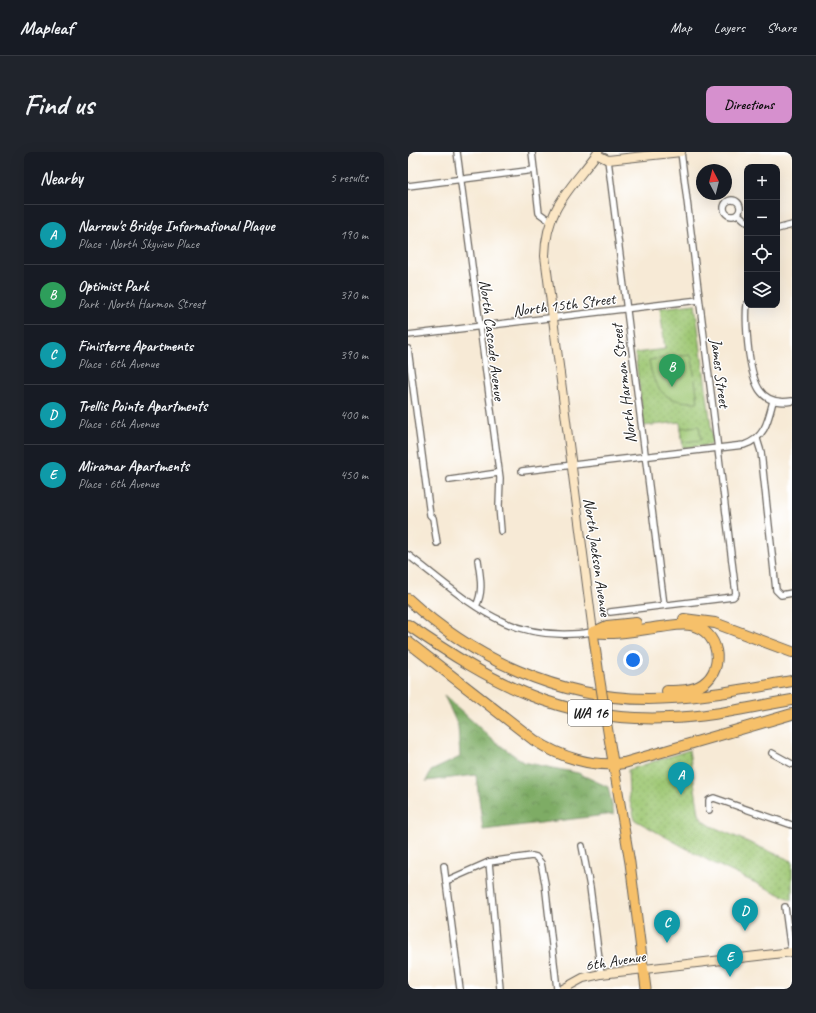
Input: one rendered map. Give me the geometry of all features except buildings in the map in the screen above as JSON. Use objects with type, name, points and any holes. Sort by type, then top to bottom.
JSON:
[{"type":"highway","name":"WA 16","points":[[408,599],[466,644],[523,674],[562,687],[610,696],[648,699],[698,696],[792,682]]},
{"type":"highway","points":[[594,632],[607,626],[671,620],[702,620],[732,629],[792,652]]},
{"type":"highway","name":"WA 16","points":[[408,625],[458,659],[501,683],[558,706],[610,717],[670,718],[792,700]]},
{"type":"highway","points":[[562,687],[642,693],[695,688],[703,684],[713,673],[718,658],[716,647],[710,636],[701,628],[690,625],[676,625],[606,634],[594,632]]},
{"type":"highway","points":[[408,642],[551,751],[565,757],[614,764],[792,714]]},
{"type":"main road","points":[[597,153],[608,160],[681,152]]},
{"type":"main road","name":"North Jackson Avenue","points":[[597,153],[560,201],[550,221],[545,240],[545,256],[598,667],[630,863],[646,989]]},
{"type":"main road","name":"6th Avenue","points":[[563,989],[583,978],[601,974],[791,952]]},
{"type":"street","name":"North Cascade Avenue","points":[[457,152],[498,473],[500,478],[499,506],[501,531]]},
{"type":"street","points":[[532,152],[539,213],[550,221]]},
{"type":"street","name":"James Street","points":[[664,605],[733,597],[735,594],[681,152]]},
{"type":"street","name":"North Harmon Street","points":[[608,160],[664,605]]},
{"type":"street","points":[[408,186],[534,170]]},
{"type":"street","points":[[738,214],[744,219]]},
{"type":"street","points":[[780,228],[792,225]]},
{"type":"street","name":"North 15th Street","points":[[408,336],[699,300]]},
{"type":"street","points":[[747,308],[748,345],[754,380],[760,392],[773,401],[792,401]]},
{"type":"street","points":[[408,349],[430,515],[433,518],[437,543]]},
{"type":"street","points":[[522,471],[744,445],[757,439],[766,426],[773,401]]},
{"type":"street","points":[[757,439],[761,452],[776,590],[781,594],[792,593]]},
{"type":"street","points":[[450,480],[498,473]]},
{"type":"street","points":[[408,555],[476,606],[498,620],[535,633],[572,636],[594,632]]},
{"type":"street","points":[[476,606],[480,598],[482,588],[478,560]]},
{"type":"street","points":[[610,612],[664,605]]},
{"type":"street","points":[[772,753],[792,764]]},
{"type":"street","points":[[709,810],[709,800],[714,798],[792,825]]},
{"type":"street","points":[[582,846],[590,887],[601,974]]},
{"type":"street","points":[[446,881],[489,862],[536,857],[539,860],[544,874],[557,989]]},
{"type":"street","points":[[489,862],[500,989]]},
{"type":"street","points":[[444,866],[460,989]]},
{"type":"street","points":[[785,908],[791,952]]},
{"type":"green space","points":[[695,304],[713,442],[710,445],[683,448],[680,422],[644,426],[635,353],[665,349],[660,308]]},
{"type":"green space","points":[[690,355],[692,358],[698,402],[677,400],[663,393],[654,380],[649,360]]},
{"type":"green space","points":[[699,426],[701,440],[683,442],[681,428]]},
{"type":"green space","points":[[444,695],[493,740],[523,762],[578,773],[608,787],[614,814],[483,830],[476,775],[426,781],[431,771],[460,757],[458,726]]},
{"type":"green space","points":[[689,750],[699,814],[702,820],[711,826],[792,861],[792,900],[711,862],[635,820],[629,798],[628,770]]},
{"type":"place","name":"Optimist Park","points":[[672,387]]},
{"type":"place","name":"Narrow's Bridge Informational Plaque","points":[[681,795]]},
{"type":"place","name":"Trellis Pointe Apartments","points":[[745,931]]},
{"type":"place","name":"Finisterre Apartments","points":[[667,943]]},
{"type":"place","name":"Miramar Apartments","points":[[730,977]]}]
